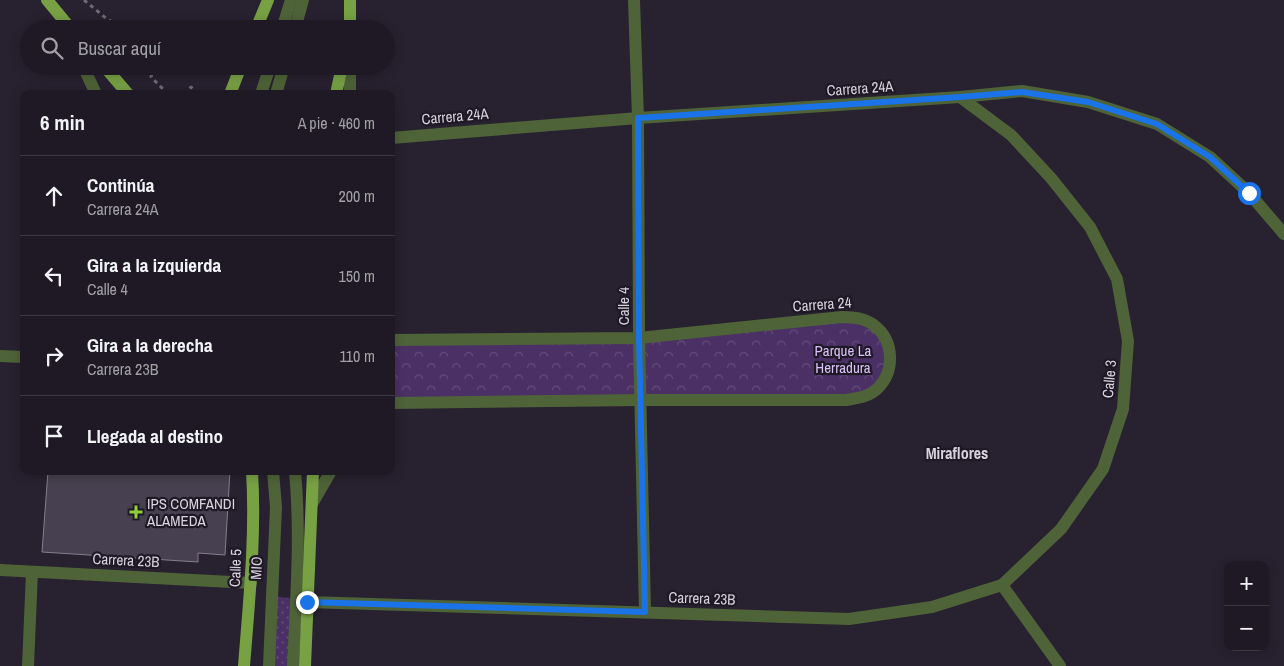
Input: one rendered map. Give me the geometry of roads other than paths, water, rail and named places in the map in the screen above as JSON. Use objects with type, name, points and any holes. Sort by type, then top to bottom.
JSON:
[{"type":"main road","points":[[48,0],[61,20]]},
{"type":"main road","points":[[260,20],[268,0]]},
{"type":"main road","points":[[350,0],[350,20]]},
{"type":"main road","points":[[112,75],[125,90]]},
{"type":"main road","points":[[232,90],[237,75]]},
{"type":"main road","points":[[337,90],[340,75]]},
{"type":"main road","name":"Calle 5","points":[[244,666],[250,583],[252,475]]},
{"type":"main road","points":[[305,666],[313,475]]},
{"type":"street","points":[[285,20],[291,0]]},
{"type":"street","points":[[297,20],[303,0]]},
{"type":"street","name":"Calle 4","points":[[634,0],[638,118],[639,338],[645,612]]},
{"type":"street","points":[[87,75],[94,90]]},
{"type":"street","points":[[262,90],[267,75]]},
{"type":"street","points":[[277,90],[281,75]]},
{"type":"street","points":[[350,75],[350,90]]},
{"type":"street","name":"Carrera 24A","points":[[395,138],[638,118],[1022,92],[1088,102],[1157,124],[1210,157],[1249,193],[1284,234]]},
{"type":"street","name":"Calle 3","points":[[960,97],[1011,135],[1051,178],[1090,227],[1117,279],[1128,341],[1123,409],[1103,469],[1061,529],[1002,585]]},
{"type":"street","name":"Carrera 24","points":[[395,340],[639,338],[842,317],[860,318],[875,326],[886,339],[890,356],[888,373],[878,388],[863,398],[846,400],[395,403]]},
{"type":"street","points":[[0,356],[20,358]]},
{"type":"street","name":"MIO","points":[[269,666],[276,507],[273,475]]},
{"type":"street","points":[[294,666],[298,506],[295,475]]},
{"type":"street","points":[[312,504],[329,475]]},
{"type":"street","name":"Carrera 23B","points":[[0,570],[250,583]]},
{"type":"street","points":[[28,666],[32,572]]},
{"type":"street","points":[[1002,585],[1060,666]]},
{"type":"street","name":"Carrera 23B","points":[[307,602],[849,619],[932,607],[1002,585]]},
{"type":"place","name":"IPS COMFANDI ALAMEDA","points":[[136,512]]},
{"type":"district","name":"Miraflores","points":[[957,453]]},
{"type":"park label","name":"Parque La Herradura","points":[[843,358]]}]
